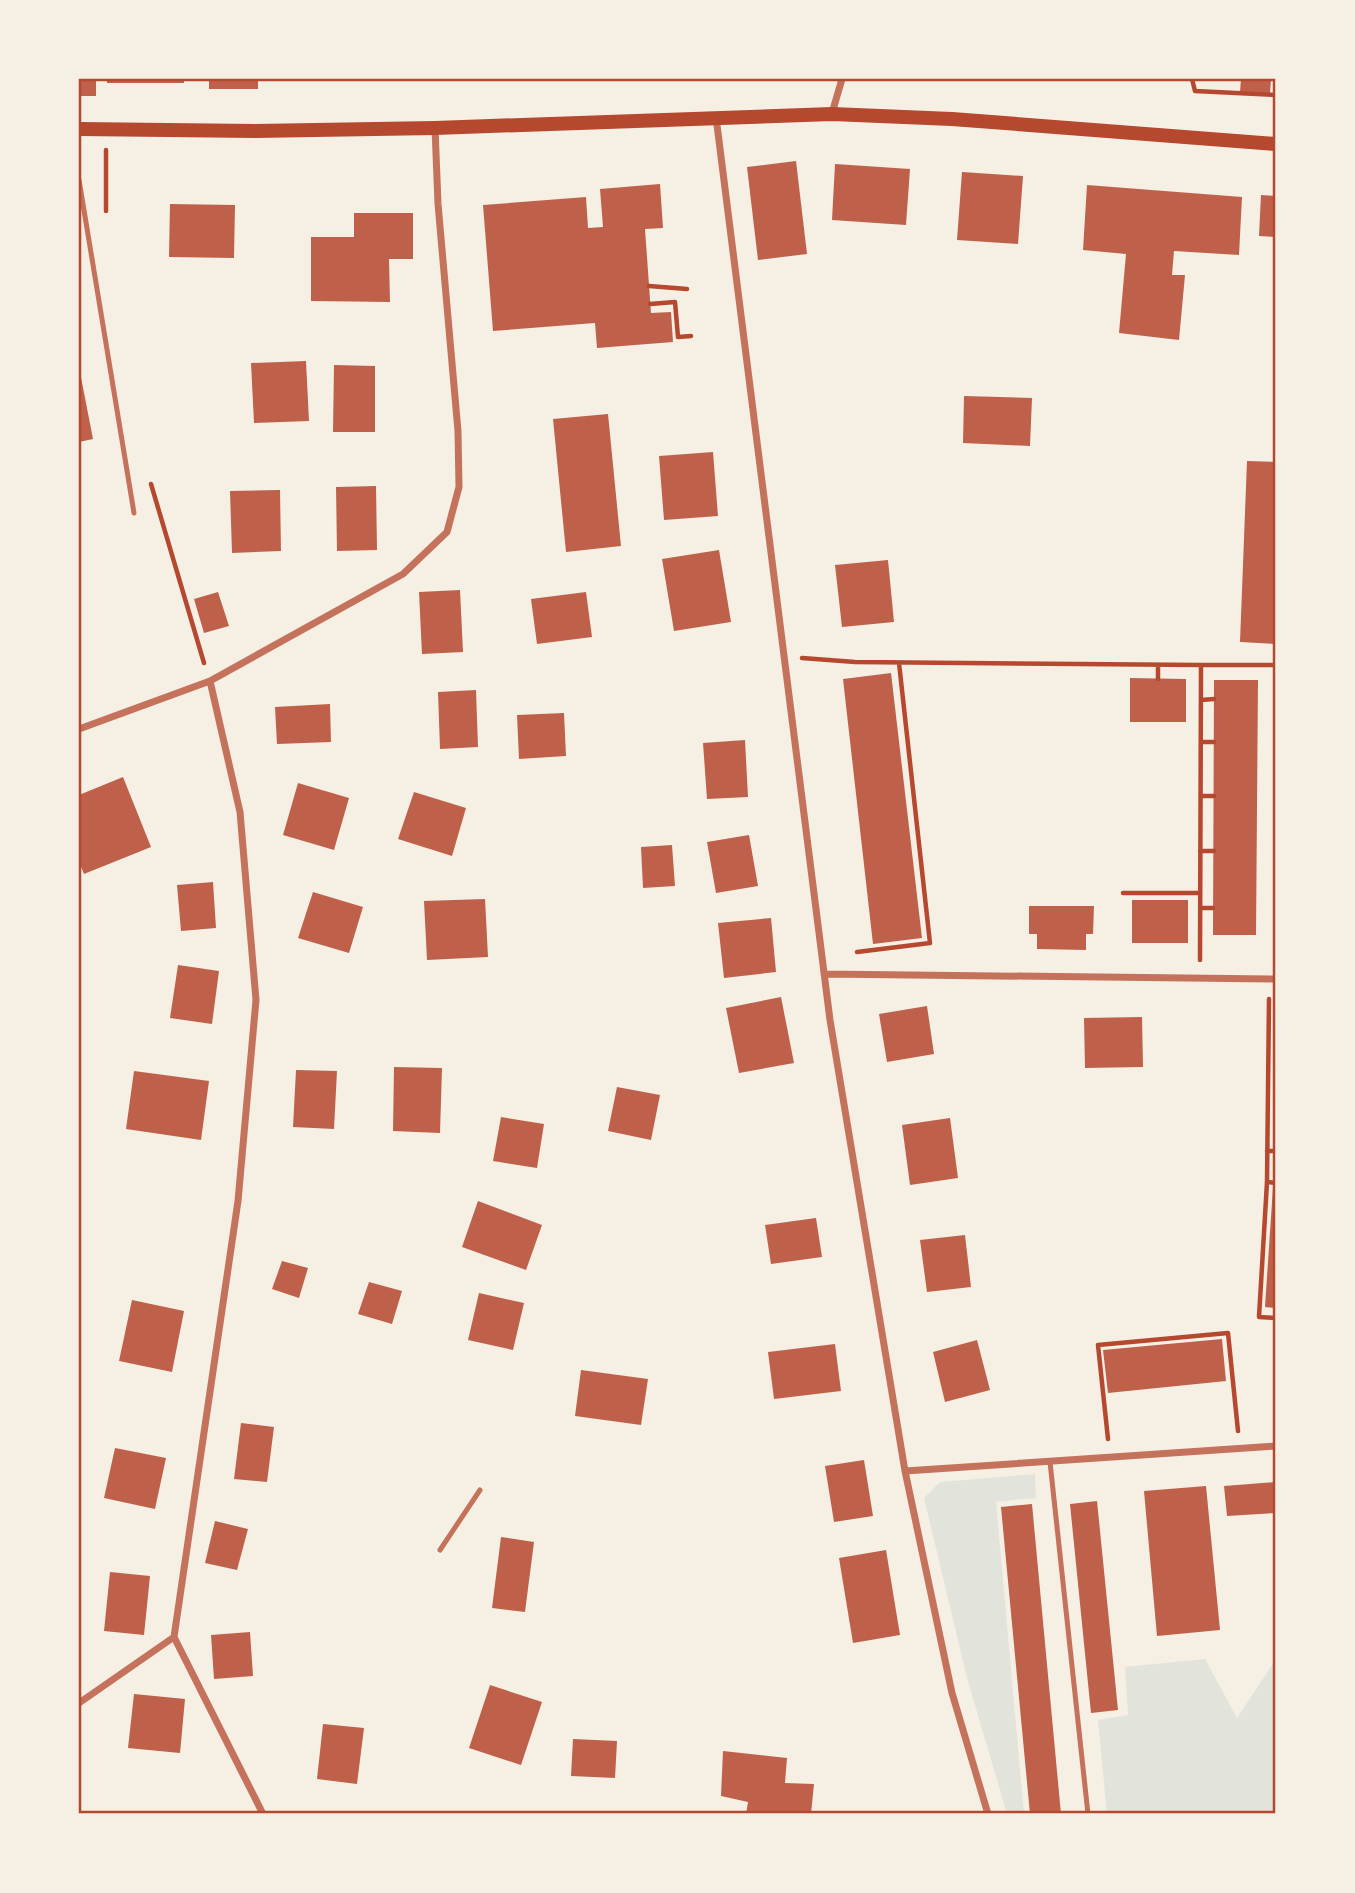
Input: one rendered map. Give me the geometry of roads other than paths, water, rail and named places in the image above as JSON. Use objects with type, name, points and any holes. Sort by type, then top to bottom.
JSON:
[{"type":"main road","points":[[79,129],[255,131],[435,128],[832,114],[952,119],[1276,144]]},
{"type":"street","points":[[832,114],[842,79]]},
{"type":"street","points":[[716,116],[824,974],[905,1471],[952,1693],[988,1814]]},
{"type":"street","points":[[79,729],[209,681],[403,574],[447,532],[460,487],[459,442],[438,204],[435,128]]},
{"type":"street","points":[[209,681],[240,811],[256,1000],[238,1200],[174,1637],[263,1814]]},
{"type":"street","points":[[824,974],[1273,980]]},
{"type":"street","points":[[905,1471],[1276,1446]]},
{"type":"street","points":[[79,1703],[174,1637]]},
{"type":"lane","points":[[79,180],[134,513]]},
{"type":"lane","points":[[1050,1462],[1088,1814]]},
{"type":"lane","points":[[440,1550],[480,1490]]}]
